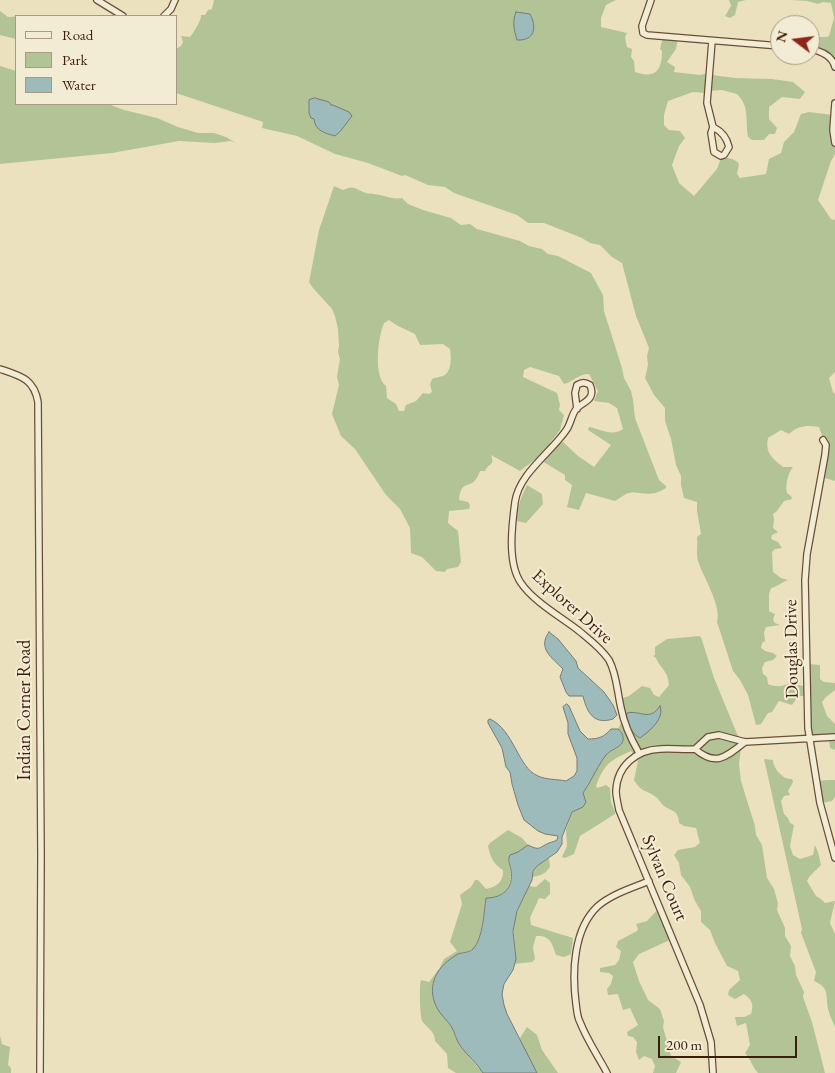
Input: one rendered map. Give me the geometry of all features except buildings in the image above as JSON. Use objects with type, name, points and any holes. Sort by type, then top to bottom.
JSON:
[{"type":"street","points":[[98,0],[122,15]]},
{"type":"street","points":[[165,15],[171,9],[175,0]]},
{"type":"street","points":[[651,0],[642,26],[643,33],[655,36],[770,45]]},
{"type":"street","points":[[712,40],[707,103],[713,127],[711,132],[714,152],[720,156],[729,147],[728,142],[719,130],[713,127]]},
{"type":"street","points":[[820,52],[833,57],[835,67]]},
{"type":"street","points":[[835,103],[833,130],[835,143]]},
{"type":"street","name":"Indian Corner Road","points":[[0,369],[30,382],[38,402],[40,1073]]},
{"type":"street","name":"Explorer Drive","points":[[577,409],[569,427],[558,442],[526,475],[515,499],[512,549],[514,572],[521,584],[599,647],[609,661],[616,677],[621,708],[629,734],[639,753]]},
{"type":"street","name":"Douglas Drive","points":[[823,440],[826,445],[825,455],[806,554],[809,738],[820,803],[835,858]]},
{"type":"street","points":[[695,749],[700,742],[713,736],[723,736],[745,742],[835,736]]},
{"type":"street","points":[[639,753],[659,749],[695,749],[714,760],[722,759],[745,742]]},
{"type":"street","name":"Sylvan Court","points":[[639,753],[624,767],[620,775],[616,790],[619,810],[700,1005],[711,1042],[713,1073]]},
{"type":"street","points":[[607,1073],[579,1021],[575,992],[576,951],[580,934],[588,918],[597,907],[609,899],[649,881]]},
{"type":"green space","points":[[214,0],[616,0],[606,5],[601,18],[601,27],[627,33],[625,37],[627,47],[632,49],[631,57],[634,61],[635,72],[652,74],[656,72],[661,64],[662,51],[660,49],[663,37],[678,38],[676,49],[667,62],[675,67],[674,72],[793,82],[805,92],[800,99],[782,97],[769,107],[769,119],[777,128],[775,134],[769,134],[764,140],[752,140],[748,137],[744,104],[737,94],[722,90],[708,91],[706,93],[693,92],[668,101],[664,115],[664,125],[669,130],[680,131],[685,138],[679,146],[672,165],[679,183],[694,196],[717,169],[721,158],[738,162],[737,174],[740,178],[766,174],[769,159],[781,153],[784,142],[794,132],[801,114],[809,112],[833,115],[835,154],[818,200],[831,219],[835,220],[835,372],[829,378],[835,394],[835,481],[822,477],[827,450],[819,427],[803,427],[789,434],[781,430],[768,438],[768,448],[773,458],[783,467],[793,467],[788,476],[786,486],[787,493],[792,499],[784,501],[773,514],[773,528],[778,532],[772,535],[771,538],[778,542],[782,548],[775,549],[772,552],[773,572],[781,578],[788,580],[771,588],[769,611],[775,614],[773,620],[780,625],[766,627],[764,632],[765,641],[762,643],[761,648],[777,656],[773,660],[765,662],[762,668],[763,674],[767,677],[768,684],[779,686],[789,683],[808,687],[810,664],[820,665],[820,679],[824,682],[835,683],[835,690],[822,702],[827,716],[835,724],[835,750],[830,748],[829,738],[811,738],[808,696],[798,696],[792,705],[779,701],[761,724],[756,725],[748,695],[733,671],[717,622],[718,615],[715,600],[698,561],[697,537],[701,534],[697,502],[684,498],[681,476],[676,465],[665,421],[665,408],[654,395],[645,378],[649,348],[636,316],[622,263],[612,257],[600,245],[590,243],[544,223],[528,223],[517,215],[454,193],[445,187],[428,185],[405,175],[402,176],[368,163],[335,154],[297,136],[262,128],[263,122],[178,94],[178,48],[183,42],[181,36],[190,37],[199,23],[201,15],[205,15],[208,10],[212,9]],"holes":[[[332,106],[352,116],[343,127],[311,118],[309,113]]]},
{"type":"green space","points":[[729,0],[746,0],[738,2],[735,15],[730,18],[725,16],[731,6]]},
{"type":"green space","points":[[791,0],[835,0],[835,69],[833,63],[820,52],[820,37],[829,36],[834,18],[831,3],[823,2],[818,4]]},
{"type":"green space","points":[[0,11],[8,17],[15,16],[15,39],[0,35]]},
{"type":"green space","points":[[0,66],[15,71],[15,105],[111,105],[157,118],[198,133],[214,133],[236,143],[231,141],[215,143],[179,141],[112,153],[0,164]]},
{"type":"green space","points":[[334,186],[343,190],[353,188],[367,193],[402,198],[408,204],[451,218],[461,225],[470,224],[477,229],[542,249],[548,254],[558,256],[591,273],[603,295],[604,311],[624,378],[631,391],[635,418],[659,480],[666,488],[649,494],[626,494],[615,501],[586,493],[579,510],[567,507],[572,485],[565,480],[565,475],[537,458],[520,471],[491,455],[491,464],[485,471],[480,471],[477,478],[471,484],[462,488],[459,500],[468,502],[470,505],[469,509],[449,511],[448,523],[458,531],[461,562],[458,567],[447,569],[445,572],[436,571],[422,557],[411,553],[410,528],[400,509],[386,495],[355,449],[341,436],[332,414],[339,385],[337,377],[340,359],[338,352],[338,329],[332,309],[309,282],[319,230]],"holes":[[[389,320],[415,334],[420,345],[443,344],[450,349],[451,363],[449,370],[444,376],[432,379],[430,384],[432,392],[429,394],[423,393],[416,401],[406,405],[404,411],[399,411],[396,404],[387,398],[386,386],[379,374],[380,337],[384,323]],[[530,367],[559,376],[564,384],[582,375],[589,374],[598,391],[594,401],[609,403],[617,408],[623,429],[606,432],[589,427],[588,430],[611,445],[594,467],[563,442],[553,448],[549,444],[560,430],[564,415],[559,410],[560,405],[557,393],[523,377],[524,370]]]},
{"type":"green space","points":[[527,485],[542,494],[543,504],[526,523],[517,521],[520,502]]},
{"type":"green space","points":[[699,636],[738,736],[741,749],[739,764],[741,781],[756,835],[762,845],[767,878],[774,889],[778,903],[777,910],[785,928],[785,936],[791,946],[790,956],[804,992],[803,997],[812,1022],[825,1073],[758,1073],[745,1053],[750,1045],[746,1023],[737,1026],[735,1017],[744,1017],[751,1014],[752,1002],[744,994],[735,999],[728,995],[729,990],[740,980],[738,971],[727,966],[710,930],[701,922],[701,911],[690,887],[681,875],[679,863],[674,855],[678,850],[695,847],[700,843],[696,828],[679,823],[678,816],[674,812],[637,784],[634,780],[638,761],[631,751],[618,757],[605,767],[596,786],[597,788],[606,785],[610,788],[611,802],[615,814],[580,836],[574,854],[565,858],[562,857],[567,846],[566,830],[572,812],[586,801],[583,793],[604,757],[623,741],[623,735],[618,729],[623,719],[620,699],[629,696],[642,686],[650,688],[654,695],[659,697],[669,685],[666,673],[653,656],[655,655],[655,647],[667,639]]},
{"type":"green space","points":[[764,759],[773,760],[779,773],[785,778],[792,779],[793,782],[788,791],[790,795],[784,796],[781,801],[784,814],[790,823],[794,825],[790,846],[793,855],[800,859],[813,855],[815,845],[821,865],[811,874],[807,881],[816,896],[825,903],[835,901],[830,923],[835,934],[835,1027],[829,1014],[825,990],[814,981],[816,972],[801,933],[802,929]]},
{"type":"green space","points":[[835,780],[835,797],[832,801],[822,803],[817,781]]},
{"type":"green space","points":[[508,830],[522,838],[528,845],[508,860],[511,875],[509,886],[503,894],[497,898],[486,898],[482,927],[477,942],[470,951],[462,952],[437,1007],[452,1028],[460,1046],[483,1073],[456,1073],[448,1068],[447,1054],[435,1041],[432,1032],[422,1021],[421,980],[429,982],[444,959],[457,951],[450,942],[462,904],[460,895],[471,887],[475,880],[478,880],[486,889],[493,887],[501,880],[503,870],[492,860],[488,846]]},
{"type":"green space","points":[[549,858],[550,867],[542,874],[532,877],[536,868]]},
{"type":"green space","points":[[545,879],[550,883],[550,894],[545,899],[539,898],[530,918],[531,925],[573,938],[571,954],[564,957],[556,955],[552,943],[547,938],[536,936],[533,947],[535,959],[532,962],[514,964],[514,926],[518,909],[529,886],[536,887]]},
{"type":"green space","points":[[659,908],[670,940],[639,954],[633,962],[648,1000],[660,1009],[671,1056],[681,1062],[676,1073],[653,1073],[655,1066],[652,1059],[644,1056],[639,1060],[636,1052],[637,1042],[633,1037],[628,1036],[627,1032],[638,1025],[630,1008],[623,1010],[618,994],[608,995],[607,989],[611,984],[613,976],[609,973],[600,972],[600,968],[615,965],[619,960],[621,951],[616,947],[618,941],[637,931],[636,924],[647,921]]},
{"type":"green space","points":[[527,1027],[537,1035],[542,1050],[558,1073],[537,1073],[523,1048],[520,1038]]},
{"type":"green space","points":[[0,1036],[2,1044],[10,1047],[8,1065],[11,1068],[11,1073],[0,1073]]},
{"type":"water","points":[[516,12],[530,14],[532,19],[533,32],[531,36],[523,40],[517,40],[514,26]]},
{"type":"water","points":[[315,98],[329,102],[331,105],[349,112],[352,116],[335,136],[318,129],[314,119],[311,118],[309,100]]},
{"type":"water","points":[[549,632],[558,639],[576,661],[578,668],[604,692],[617,715],[613,719],[596,719],[589,712],[583,696],[569,696],[566,692],[560,677],[563,669],[545,648]]},
{"type":"water","points":[[567,704],[580,731],[588,739],[604,736],[611,729],[618,729],[623,735],[623,741],[608,753],[601,762],[583,793],[586,802],[583,807],[572,812],[562,837],[562,844],[557,852],[533,871],[532,880],[517,911],[513,931],[516,959],[513,970],[504,984],[502,994],[507,1014],[537,1073],[483,1073],[459,1045],[451,1026],[437,1008],[432,991],[433,984],[439,970],[445,964],[458,954],[473,949],[479,939],[486,898],[502,894],[511,882],[510,855],[528,845],[535,848],[541,847],[557,840],[558,836],[538,831],[524,820],[518,805],[510,772],[506,767],[502,748],[488,720],[490,719],[498,724],[505,731],[531,772],[548,779],[566,781],[574,776],[577,771],[577,758],[568,734],[568,723],[563,707]]},
{"type":"water","points":[[660,706],[659,720],[656,724],[640,738],[637,736],[628,724],[627,713],[649,714],[656,711]]}]
